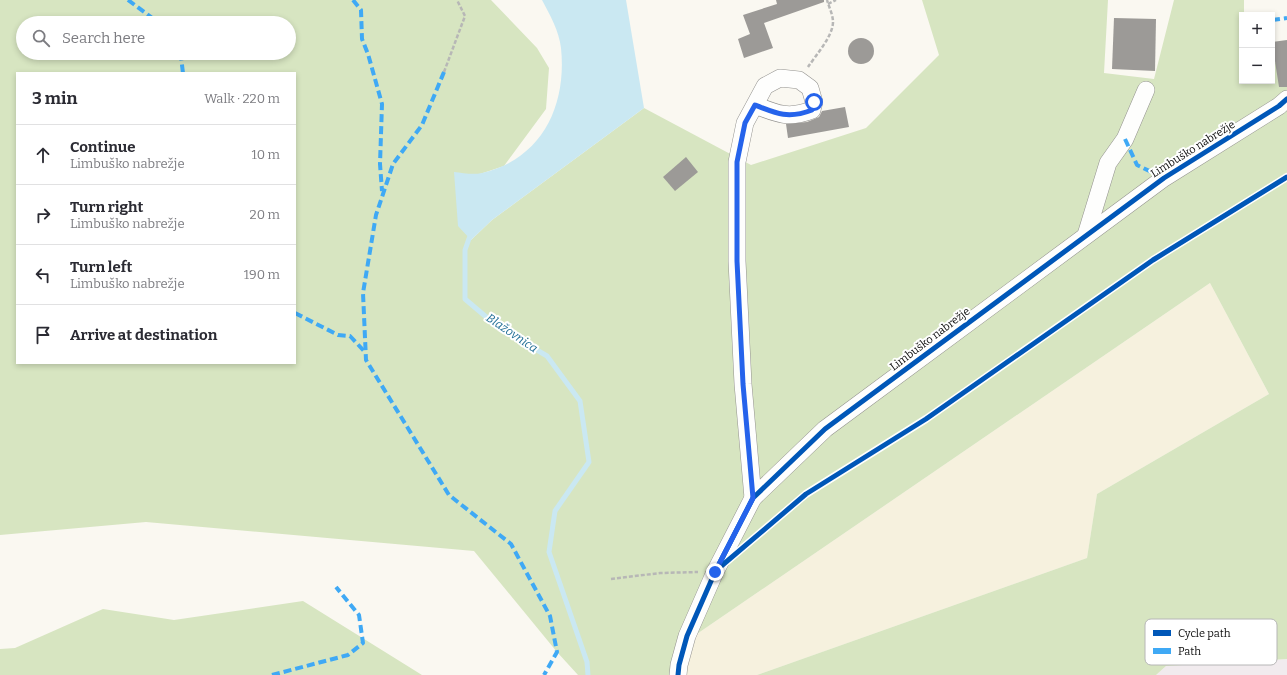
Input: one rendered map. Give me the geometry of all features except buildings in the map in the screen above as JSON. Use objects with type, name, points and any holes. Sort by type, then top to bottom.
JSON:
[{"type":"street","points":[[753,498],[743,384],[738,276],[737,162],[745,123],[765,86],[780,78],[799,80],[810,88],[814,102],[812,110],[800,114],[778,114],[755,105]]},
{"type":"street","points":[[1086,235],[1108,163],[1125,139],[1146,90]]},
{"type":"street","name":"Limbuško nabrežje","points":[[678,675],[679,665],[687,636],[715,572],[753,498],[825,429],[1164,178],[1280,106],[1287,99]]},
{"type":"path","points":[[444,72],[465,16],[457,0]]},
{"type":"path","points":[[799,80],[830,35],[833,21],[827,0]]},
{"type":"path","points":[[828,4],[836,0]]},
{"type":"path","points":[[610,579],[660,572],[715,572]]},
{"type":"shaded area","points":[[1210,283],[1269,394],[1097,494],[1087,558],[757,675],[685,675],[691,638]]},
{"type":"shaded area","points":[[1287,659],[1287,675],[1156,675],[1166,666],[1277,665],[1277,660]]},
{"type":"green space","points":[[0,0],[491,0],[537,48],[549,68],[546,109],[504,166],[480,174],[471,240],[492,220],[644,108],[751,165],[866,128],[939,55],[922,0],[1108,0],[1104,73],[1154,79],[1174,0],[1244,0],[1244,12],[1239,12],[1239,84],[1275,84],[1275,62],[1287,71],[1287,659],[1277,660],[1277,619],[1145,619],[1145,665],[1183,665],[1166,666],[1156,675],[757,675],[1087,558],[1097,494],[1269,394],[1210,283],[691,638],[673,675],[578,675],[557,652],[474,551],[146,522],[0,535]]},
{"type":"green space","points":[[303,601],[422,675],[0,675],[0,649],[15,648],[103,609],[174,620]]},
{"type":"water","points":[[542,0],[626,0],[644,108],[492,220],[471,240],[458,226],[454,172],[479,174],[503,166],[520,156],[535,143],[546,127],[560,90],[562,69],[560,42],[551,17]]},
{"type":"waterway","name":"Blažovnica","points":[[471,233],[465,250],[465,299],[498,327],[547,356],[580,401],[589,462],[555,511],[549,552],[587,662],[588,675]]},
{"type":"marked path","points":[[128,0],[150,16]]},
{"type":"marked path","points":[[353,0],[361,10],[362,39],[368,54],[382,104],[380,164],[382,191]]},
{"type":"marked path","points":[[1275,20],[1287,18]]},
{"type":"marked path","points":[[181,60],[183,72]]},
{"type":"marked path","points":[[444,72],[422,125],[393,164],[376,215],[363,293],[366,360],[449,495],[511,544],[550,616],[557,652],[544,675]]},
{"type":"marked path","points":[[1125,139],[1137,165],[1164,178]]},
{"type":"marked path","points":[[296,314],[338,335],[350,336],[365,352]]},
{"type":"marked path","points":[[272,675],[348,655],[363,643],[359,615],[336,587]]},
{"type":"cycle path","points":[[678,675],[679,665],[687,636],[715,572],[753,498],[825,429],[1164,178],[1279,106],[1287,99]]},
{"type":"cycle path","points":[[719,568],[806,494],[926,419],[1153,260],[1287,177]]},
{"type":"route","points":[[715,572],[753,498],[743,384],[737,261],[737,162],[740,142],[745,123],[755,105],[778,114],[800,114],[812,110],[814,102]]}]
